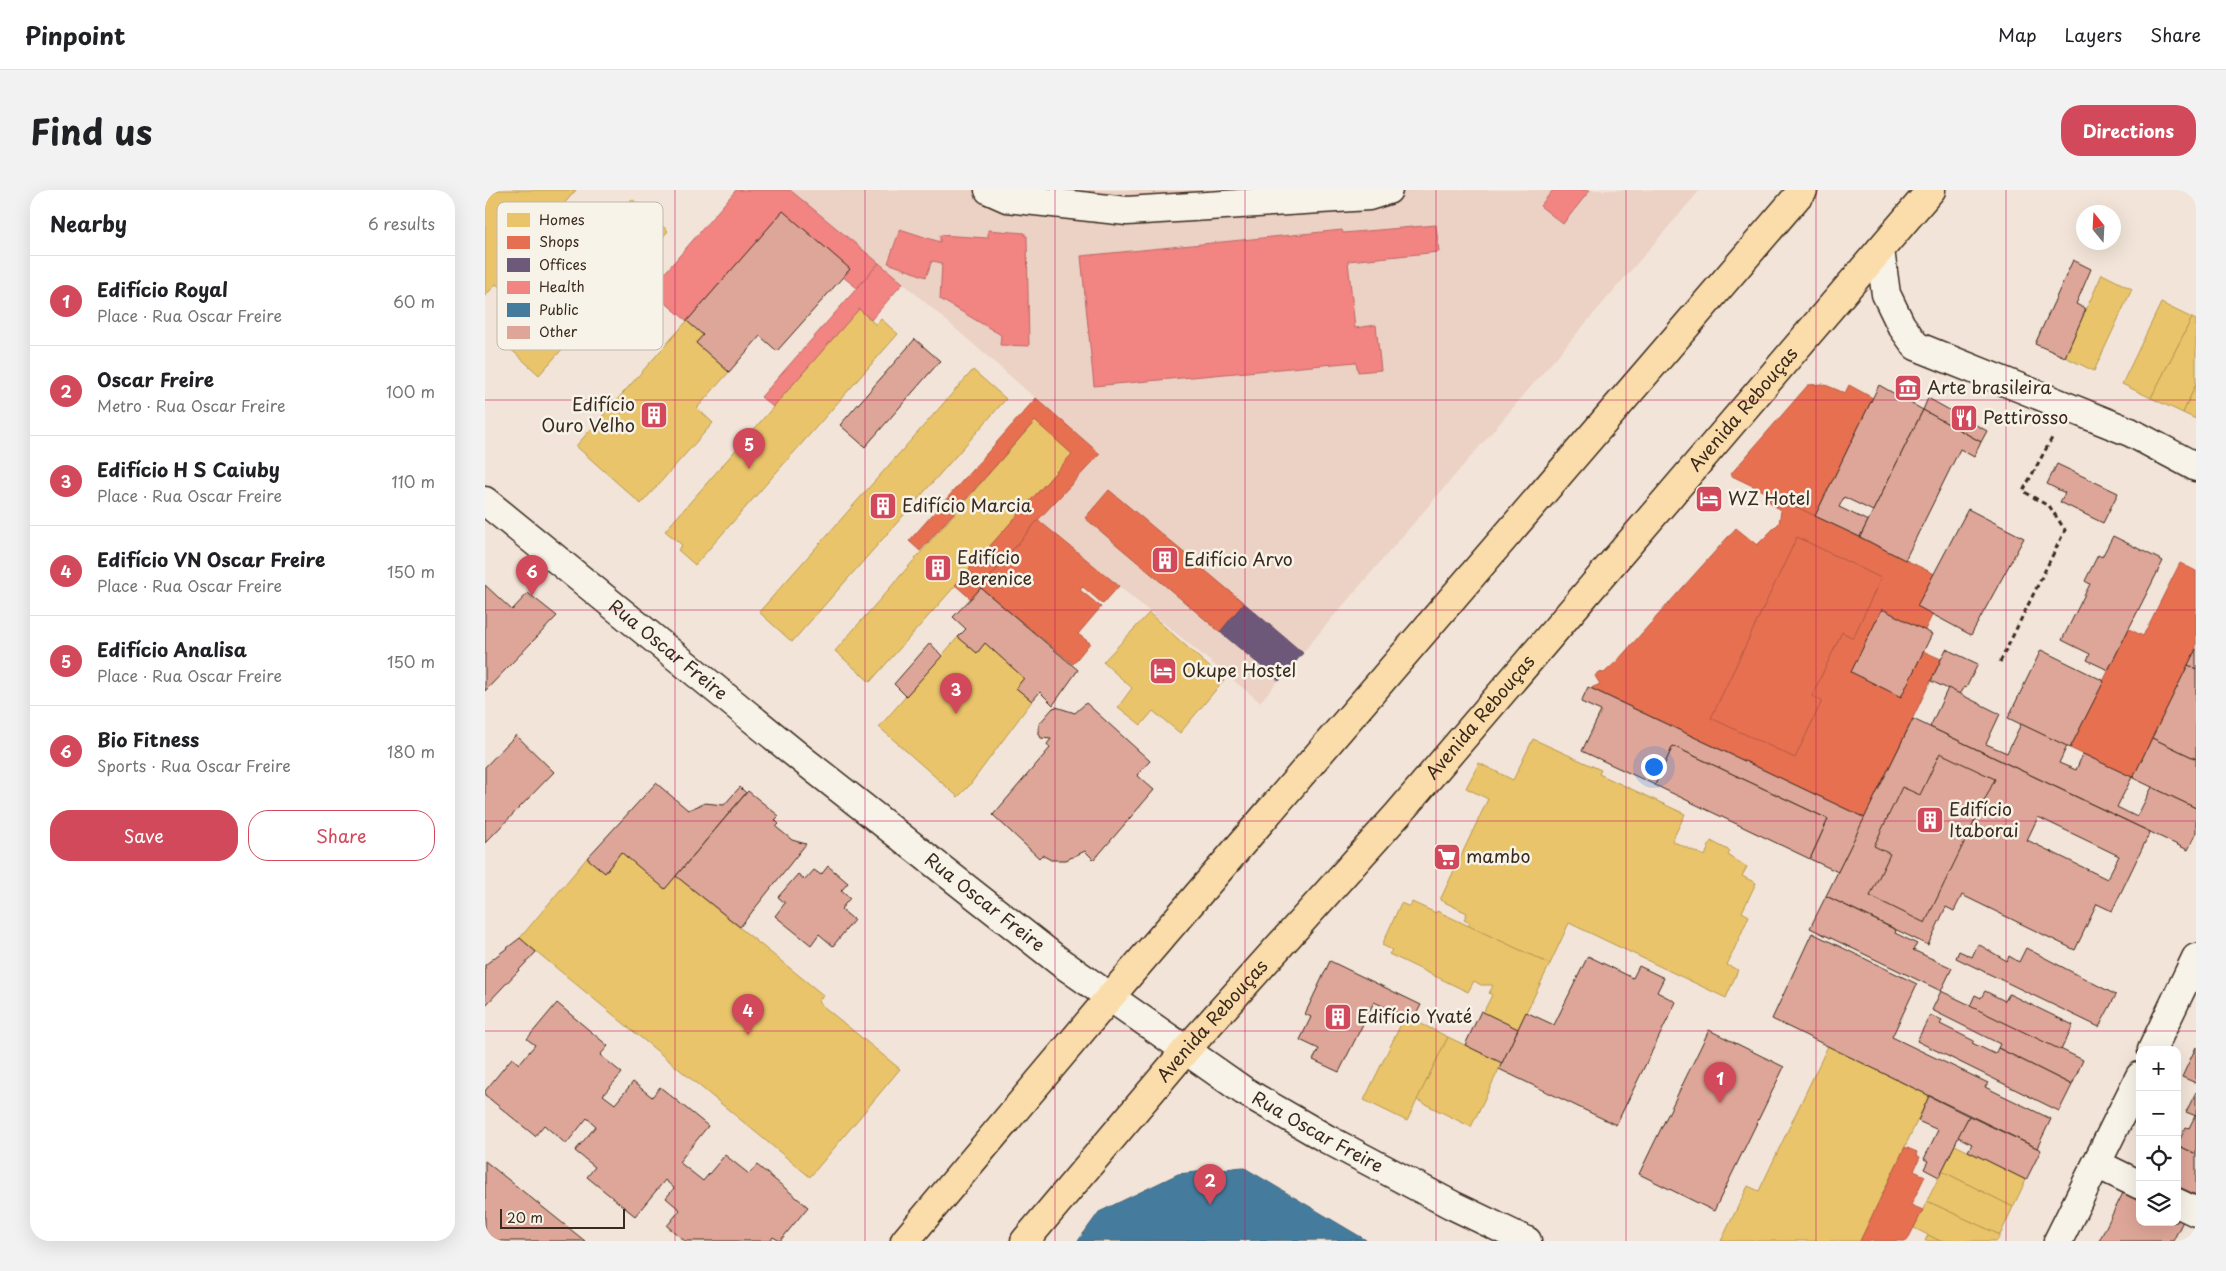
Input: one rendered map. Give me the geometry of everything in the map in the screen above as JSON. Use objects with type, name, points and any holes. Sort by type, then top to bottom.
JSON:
[{"type":"main road","points":[[905,1241],[1110,997],[1803,190]]},
{"type":"main road","name":"Avenida Rebouças","points":[[1025,1241],[1185,1051],[1399,814],[1931,190]]},
{"type":"street","points":[[989,190],[1007,198],[1127,211],[1369,196],[1389,190]]},
{"type":"street","points":[[1880,250],[1886,294],[1901,325],[1916,346],[2131,432],[2196,467]]},
{"type":"street","name":"Rua Oscar Freire","points":[[485,500],[803,760],[1060,962],[1185,1051],[1244,1091],[1327,1139],[1452,1205],[1527,1241]]},
{"type":"street","points":[[2155,1046],[2187,1000],[2196,958]]},
{"type":"street","points":[[2058,1241],[2136,1084]]},
{"type":"street","points":[[2097,1164],[2136,1183]]},
{"type":"street","points":[[2181,1205],[2196,1212]]},
{"type":"path","points":[[2000,662],[2065,530],[2050,507],[2023,491],[2054,434]]},
{"type":"shaded area","points":[[789,190],[1700,190],[1260,702],[1038,520],[1100,454],[903,283]]},
{"type":"building: Homes","points":[[491,190],[576,190],[566,202],[497,202],[497,285],[485,296],[485,197]]},
{"type":"building: Homes","points":[[663,227],[668,231],[663,237]]},
{"type":"building: Homes","points":[[2102,274],[2132,289],[2094,371],[2065,357]]},
{"type":"building: Homes","points":[[2161,303],[2192,318],[2151,398],[2122,384]]},
{"type":"building: Homes","points":[[859,309],[876,325],[881,319],[898,334],[695,565],[678,550],[682,545],[665,531]]},
{"type":"building: Homes","points":[[2192,318],[2196,320],[2196,384],[2183,413],[2151,398]]},
{"type":"building: Homes","name":"Edifício Ouro Velho","points":[[687,321],[703,335],[696,343],[729,372],[697,408],[713,423],[641,504],[576,446]]},
{"type":"building: Homes","points":[[512,350],[561,350],[539,375]]},
{"type":"building: Homes","name":"Edifício Marcia","points":[[973,370],[1006,399],[792,642],[759,612]]},
{"type":"building: Homes","points":[[2196,384],[2196,419],[2183,413]]},
{"type":"building: Homes","name":"Edifício Berenice","points":[[1035,421],[1072,454],[870,682],[835,651]]},
{"type":"building: Homes","name":"Okupe Hostel","points":[[1149,613],[1224,680],[1180,733],[1153,711],[1141,725],[1118,707],[1132,688],[1103,662]]},
{"type":"building: Homes","points":[[958,637],[977,653],[985,643],[1024,678],[1016,688],[1032,701],[969,786],[958,797],[879,727]]},
{"type":"building: Homes","points":[[1533,739],[1601,770],[1599,774],[1685,814],[1672,841],[1705,856],[1711,841],[1730,851],[1728,855],[1747,867],[1742,876],[1756,883],[1742,912],[1749,916],[1727,965],[1738,970],[1726,998],[1569,923],[1550,964],[1468,926],[1470,923],[1464,920],[1467,913],[1440,900],[1488,799],[1466,788],[1479,763],[1513,780]]},
{"type":"building: Homes","points":[[621,852],[665,889],[676,876],[823,995],[818,1002],[900,1069],[810,1177],[520,938],[587,858],[605,873]]},
{"type":"building: Homes","points":[[1412,902],[1436,913],[1437,911],[1550,964],[1518,1029],[1483,1013],[1492,995],[1489,993],[1493,986],[1481,985],[1474,981],[1468,992],[1389,954],[1392,950],[1382,945],[1401,903],[1410,907]]},
{"type":"building: Homes","points":[[1405,1016],[1448,1037],[1407,1121],[1364,1100]]},
{"type":"building: Homes","points":[[1448,1037],[1502,1063],[1471,1127],[1417,1100]]},
{"type":"building: Homes","points":[[1828,1046],[1929,1096],[1860,1241],[1721,1241],[1748,1186],[1759,1191]]},
{"type":"building: Homes","points":[[1955,1145],[2026,1180],[2013,1207],[1942,1171]]},
{"type":"building: Homes","points":[[1942,1171],[2013,1207],[2000,1235],[1927,1201]]},
{"type":"building: Homes","points":[[1927,1201],[2000,1235],[1997,1241],[1940,1241],[1914,1228]]},
{"type":"building: Homes","points":[[1145,1215],[1168,1217],[1206,1241],[1078,1241],[1097,1228],[1120,1218]]},
{"type":"building: Homes","points":[[1146,1235],[1154,1241],[1141,1241]]},
{"type":"building: Homes","points":[[1928,1235],[1940,1241],[1925,1241]]},
{"type":"building: Shops","points":[[1823,384],[1845,393],[1849,385],[1873,398],[1815,516],[1730,475],[1808,385]]},
{"type":"building: Shops","points":[[1036,398],[1100,454],[1038,520],[971,599],[955,585],[1072,454],[1035,421],[920,551],[909,541]]},
{"type":"building: Shops","name":"Edifício Arvo","points":[[1109,490],[1244,603],[1220,632],[1085,518]]},
{"type":"building: Shops","points":[[1770,494],[1949,581],[1916,648],[1941,659],[1865,818],[1591,688],[1600,684],[1595,676],[1598,672],[1604,673],[1617,661],[1736,528],[1757,545],[1779,523],[1781,511],[1766,499]]},
{"type":"building: Shops","points":[[1038,520],[1119,586],[1103,604],[1083,587],[1080,590],[1101,607],[1078,634],[1090,643],[1073,664],[981,588]]},
{"type":"building: Shops","points":[[1797,537],[1881,578],[1853,638],[1842,632],[1812,696],[1822,701],[1795,758],[1711,718]]},
{"type":"building: Shops","points":[[2180,563],[2196,571],[2196,649],[2133,778],[2070,748],[2129,629],[2143,636]]},
{"type":"building: Shops","points":[[1905,1147],[1917,1152],[1916,1155],[1920,1157],[1914,1171],[1925,1176],[1911,1205],[1923,1210],[1907,1241],[1860,1241]]},
{"type":"building: Offices","points":[[1244,603],[1303,653],[1279,681],[1220,632]]},
{"type":"building: Health","points":[[736,190],[790,190],[879,263],[857,288],[843,277],[850,269],[783,211],[687,321],[663,301],[663,275]]},
{"type":"building: Health","points":[[1553,190],[1590,190],[1563,224],[1540,206]]},
{"type":"building: Health","points":[[1436,225],[1439,252],[1348,261],[1355,328],[1376,325],[1381,370],[1358,372],[1356,362],[1094,386],[1081,256],[1342,230],[1343,233]]},
{"type":"building: Health","points":[[900,229],[940,242],[940,235],[988,238],[988,230],[1025,233],[1025,236],[1027,236],[1029,346],[1000,345],[1001,335],[940,299],[942,263],[932,261],[926,277],[888,263]]},
{"type":"building: Health","points":[[879,263],[903,283],[871,320],[859,309],[773,407],[761,397]]},
{"type":"building: Public","points":[[1243,1167],[1366,1240],[1078,1241],[1099,1212],[1178,1174]]},
{"type":"building: Other","points":[[783,211],[850,269],[777,351],[760,336],[729,372],[696,343],[703,335],[687,321]]},
{"type":"building: Other","points":[[2073,260],[2091,269],[2076,304],[2086,309],[2065,357],[2035,344]]},
{"type":"building: Other","points":[[915,339],[940,361],[865,447],[840,425]]},
{"type":"building: Other","points":[[1879,385],[1923,410],[1873,511],[1844,497],[1839,507],[1868,521],[1860,537],[1815,516]]},
{"type":"building: Other","points":[[1928,398],[1987,431],[1981,442],[1923,410]]},
{"type":"building: Other","points":[[1923,410],[1981,442],[1974,457],[1960,449],[1905,560],[1860,537]]},
{"type":"building: Other","points":[[2057,464],[2118,493],[2103,523],[2060,502],[2065,493],[2047,484]]},
{"type":"building: Other","points":[[1968,509],[2024,538],[1971,635],[1917,606]]},
{"type":"building: Other","points":[[2113,536],[2163,561],[2108,670],[2087,660],[2090,654],[2062,640],[2090,584],[2085,581],[2098,555],[2102,557]]},
{"type":"building: Other","points":[[485,585],[512,610],[528,593],[557,616],[485,691]]},
{"type":"building: Other","points":[[981,588],[1078,670],[1053,705],[1040,692],[1032,701],[1016,688],[1024,678],[985,643],[977,653],[958,637],[966,629],[953,617]]},
{"type":"building: Other","points":[[1882,609],[1932,634],[1901,697],[1851,672]]},
{"type":"building: Other","points":[[930,643],[942,656],[906,696],[894,684]]},
{"type":"building: Other","points":[[1946,649],[1978,664],[1966,688],[1964,687],[1959,694],[1931,681]]},
{"type":"building: Other","points":[[2196,649],[2196,669],[2188,665]]},
{"type":"building: Other","points":[[2041,650],[2104,681],[2070,748],[2008,718]]},
{"type":"building: Other","points":[[2188,665],[2196,669],[2196,759],[2152,738]]},
{"type":"building: Other","points":[[1588,687],[1865,818],[1838,872],[1810,859],[1828,819],[1673,746],[1655,785],[1582,751],[1601,711],[1581,702]]},
{"type":"building: Other","points":[[1948,688],[2000,714],[1986,744],[2007,753],[2021,724],[2067,746],[2059,763],[2076,770],[2083,754],[2132,777],[2117,807],[2137,817],[2152,787],[2196,808],[2196,833],[2188,850],[1930,727]]},
{"type":"building: Other","points":[[1086,703],[1150,761],[1137,775],[1154,790],[1094,860],[1085,851],[1066,860],[1051,860],[1042,855],[1039,858],[993,815],[1050,748],[1047,744],[1051,739],[1041,738],[1039,724],[1053,708],[1056,707],[1075,713]]},
{"type":"building: Other","points":[[1913,719],[2150,832],[2112,911],[2097,904],[2075,950],[1962,895],[1954,911],[1946,907],[1928,945],[1826,896]],"holes":[[[2038,817],[2119,856],[2107,879],[2027,840]]]},
{"type":"building: Other","points":[[516,735],[554,772],[485,843],[485,767]]},
{"type":"building: Other","points":[[2152,738],[2196,759],[2196,808],[2133,778]]},
{"type":"building: Other","points":[[1673,746],[1828,819],[1810,859],[1655,785]]},
{"type":"building: Other","name":"Edifício Itaborai","points":[[1940,753],[1995,779],[1925,923],[1870,896],[1890,854],[1874,846],[1902,787],[1920,795]]},
{"type":"building: Other","points":[[656,783],[688,810],[705,803],[724,805],[740,787],[746,793],[665,889],[621,852],[605,873],[587,858]]},
{"type":"building: Other","points":[[748,791],[779,816],[775,820],[779,824],[776,827],[792,840],[806,844],[740,927],[676,876]]},
{"type":"building: Other","points":[[828,866],[848,883],[841,891],[850,898],[841,909],[854,920],[833,946],[819,934],[811,945],[775,916],[785,903],[778,897],[798,874],[805,880],[814,870],[821,875]]},
{"type":"building: Other","points":[[1826,896],[1896,930],[1895,933],[1917,944],[1913,950],[1952,968],[1941,991],[1810,928]]},
{"type":"building: Other","points":[[1812,933],[1917,984],[1892,1037],[1988,1083],[1985,1087],[2051,1119],[2037,1148],[1772,1019]]},
{"type":"building: Other","points":[[520,938],[536,952],[485,1006],[485,965]]},
{"type":"building: Other","points":[[1978,944],[2007,961],[2009,956],[2019,962],[2026,948],[2116,995],[2099,1027],[1956,958],[1959,951],[1972,957]]},
{"type":"building: Other","points":[[1588,956],[1633,978],[1639,966],[1664,978],[1657,992],[1676,1002],[1616,1125],[1499,1069],[1526,1012],[1554,1025]]},
{"type":"building: Other","name":"Edifício Yvaté","points":[[1330,961],[1421,1005],[1413,1020],[1374,1002],[1339,1072],[1313,1060],[1319,1049],[1300,1040],[1311,1017],[1305,1014]]},
{"type":"building: Other","points":[[1941,991],[2083,1060],[2072,1085],[1998,1048],[2000,1044],[1932,1010]]},
{"type":"building: Other","points":[[1985,991],[2005,1001],[2009,994],[2073,1025],[2061,1050],[1970,1006],[1975,995],[1981,998]]},
{"type":"building: Other","points":[[557,1003],[608,1046],[600,1055],[622,1073],[603,1095],[615,1104],[633,1082],[652,1097],[660,1087],[708,1126],[679,1162],[703,1181],[725,1155],[749,1174],[757,1165],[808,1207],[780,1241],[773,1237],[770,1241],[685,1241],[667,1226],[680,1210],[666,1198],[674,1188],[665,1180],[635,1216],[587,1177],[595,1167],[575,1151],[596,1126],[587,1118],[566,1144],[544,1125],[535,1136],[485,1095],[485,1091],[512,1058],[519,1064],[535,1045],[527,1039]]},
{"type":"building: Other","points":[[1481,1011],[1518,1029],[1502,1063],[1465,1045]]},
{"type":"building: Other","points":[[1930,1015],[1942,1021],[1940,1024],[1974,1041],[1972,1043],[1995,1054],[1998,1048],[2072,1085],[2059,1111],[1917,1041]]},
{"type":"building: Other","points":[[1709,1030],[1784,1067],[1714,1211],[1639,1174]]},
{"type":"building: Other","points":[[2196,1047],[2196,1083],[2182,1077]]},
{"type":"building: Other","points":[[2196,1092],[2196,1116],[2186,1112]]},
{"type":"building: Other","points":[[1929,1096],[1969,1116],[1939,1177],[1924,1169],[1928,1161],[1924,1159],[1938,1130],[1918,1121]]},
{"type":"building: Other","points":[[1969,1116],[2041,1150],[2026,1180],[1968,1151],[1972,1144],[1958,1137]]},
{"type":"building: Other","points":[[2196,1116],[2196,1154],[2181,1147],[2181,1137],[2186,1127],[2189,1128]]},
{"type":"building: Other","points":[[2181,1147],[2196,1154],[2196,1195],[2181,1188]]},
{"type":"building: Other","points":[[485,1161],[585,1241],[485,1241]]},
{"type":"building: Other","points":[[2125,1189],[2136,1194],[2136,1226],[2180,1226],[2173,1241],[2099,1241]]},
{"type":"place","name":"Arte brasileira","points":[[1908,388]]},
{"type":"place","name":"Edifício Ouro Velho","points":[[654,415]]},
{"type":"place","name":"Pettirosso","points":[[1964,418]]},
{"type":"place","name":"Edifício Analisa","points":[[749,469]]},
{"type":"place","name":"WZ Hotel","points":[[1709,499]]},
{"type":"place","name":"Edifício Marcia","points":[[883,506]]},
{"type":"place","name":"Edifício Arvo","points":[[1165,560]]},
{"type":"place","name":"Edifício Berenice","points":[[938,568]]},
{"type":"place","name":"Bio Fitness","points":[[532,596]]},
{"type":"place","name":"Okupe Hostel","points":[[1163,671]]},
{"type":"place","name":"Edifício H S Caiuby","points":[[956,714]]},
{"type":"place","name":"Edifício Itaborai","points":[[1930,820]]},
{"type":"place","name":"mambo","points":[[1447,857]]},
{"type":"place","name":"Edifício Yvaté","points":[[1338,1017]]},
{"type":"place","name":"Edifício VN Oscar Freire","points":[[748,1035]]},
{"type":"place","name":"Edifício Royal","points":[[1720,1103]]},
{"type":"place","name":"Oscar Freire","points":[[1210,1205]]}]
